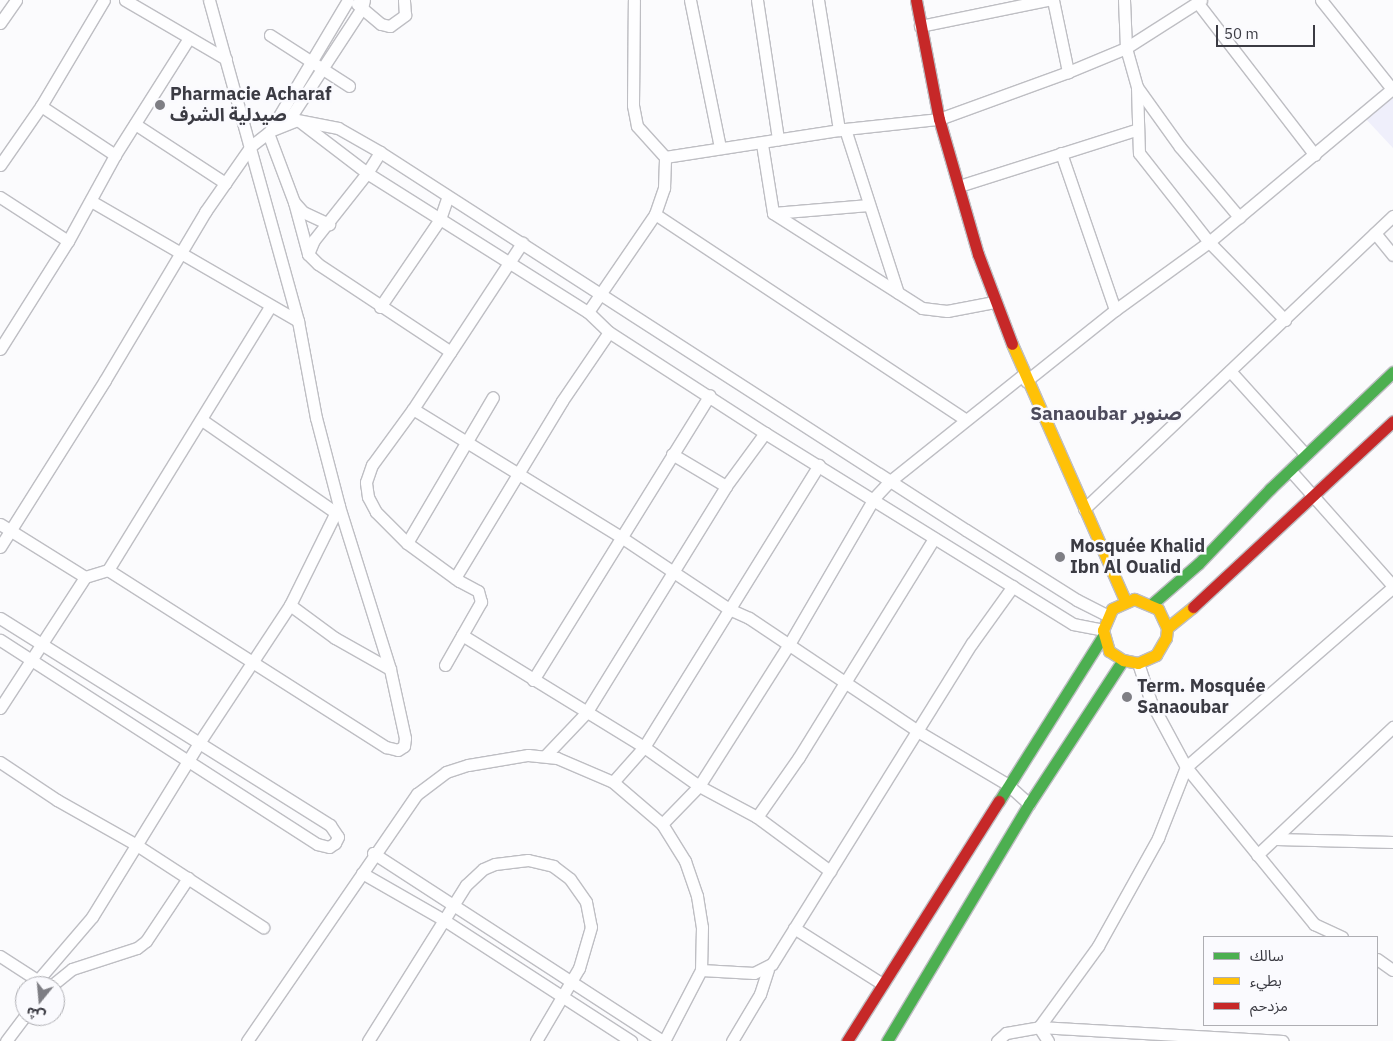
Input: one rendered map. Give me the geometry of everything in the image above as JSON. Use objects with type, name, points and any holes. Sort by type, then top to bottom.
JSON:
[{"type":"main road","points":[[916,0],[939,119],[994,302],[1025,378],[1125,600]]},
{"type":"main road","points":[[1152,604],[1199,562],[1305,454],[1393,372]]},
{"type":"main road","points":[[1167,628],[1216,588],[1393,421]]},
{"type":"main road","points":[[847,1041],[881,983],[1103,633],[1107,615],[1125,600],[1152,604],[1162,614],[1167,628],[1166,638],[1156,655],[1138,663],[1123,660],[1110,650],[1103,633]]},
{"type":"main road","points":[[887,1041],[1029,804],[1123,660]]},
{"type":"street","points":[[0,23],[16,0]]},
{"type":"street","points":[[0,165],[41,106],[104,0]]},
{"type":"street","points":[[125,0],[226,59]]},
{"type":"street","points":[[108,570],[253,661],[386,748],[398,750],[404,746],[405,738],[390,670],[337,509],[316,418],[298,321],[209,0]]},
{"type":"street","points":[[404,0],[405,15],[390,26],[381,24],[363,4],[350,0],[310,61],[269,132],[294,202],[308,254],[318,264],[380,308],[451,352]]},
{"type":"street","points":[[634,0],[632,105],[637,126],[648,142],[665,157]]},
{"type":"street","points":[[690,0],[720,147]]},
{"type":"street","points":[[757,0],[778,139]]},
{"type":"street","points":[[818,0],[842,130],[898,293]]},
{"type":"street","points":[[920,26],[1047,0]]},
{"type":"street","points":[[1053,0],[1068,72]]},
{"type":"street","points":[[1124,0],[1126,48],[1137,88],[1136,130],[1139,153],[1210,242],[1285,320]]},
{"type":"street","points":[[662,824],[699,786],[788,646],[874,498],[890,481],[965,419],[1025,378],[1210,242],[1392,88],[1321,0]]},
{"type":"street","points":[[665,157],[720,147],[762,144],[778,139],[842,130],[939,119],[1068,72],[1126,48],[1199,1],[1315,155]]},
{"type":"street","points":[[286,124],[323,70],[363,4]]},
{"type":"street","points":[[270,35],[349,86]]},
{"type":"street","points":[[0,349],[68,241],[115,155],[189,38]]},
{"type":"street","points":[[1137,88],[1180,147],[1239,217]]},
{"type":"street","points":[[41,106],[115,155]]},
{"type":"street","points":[[297,120],[367,173],[588,312],[609,332],[710,395],[765,433],[874,498],[934,538],[1074,624],[1103,633]]},
{"type":"street","points":[[0,547],[179,253],[225,183],[251,146],[269,132],[297,120],[338,128],[380,152],[448,199],[522,243],[890,481],[1077,600],[1107,615]]},
{"type":"street","points":[[134,124],[225,183]]},
{"type":"street","points":[[959,186],[1061,152],[1136,130]]},
{"type":"street","points":[[762,144],[773,213],[922,308],[935,312],[994,302]]},
{"type":"street","points":[[308,254],[314,240],[329,224],[367,173],[380,152]]},
{"type":"street","points":[[1061,152],[1115,310]]},
{"type":"street","points":[[588,312],[655,214],[664,188],[665,157]]},
{"type":"street","points":[[0,197],[68,241]]},
{"type":"street","points":[[380,308],[440,219],[448,199]]},
{"type":"street","points":[[91,201],[270,307],[298,321]]},
{"type":"street","points":[[294,202],[303,212],[329,224]]},
{"type":"street","points":[[773,213],[868,205]]},
{"type":"street","points":[[655,214],[965,419]]},
{"type":"street","points":[[1084,509],[1231,372],[1393,216]]},
{"type":"street","points":[[1375,233],[1393,256]]},
{"type":"street","points":[[445,664],[481,602],[478,591],[454,578],[406,542],[376,512],[368,497],[366,482],[372,465],[413,409],[522,243]]},
{"type":"street","points":[[0,708],[30,659],[85,577],[108,570],[270,307]]},
{"type":"street","points":[[454,578],[609,332]]},
{"type":"street","points":[[1231,372],[1305,454]]},
{"type":"street","points":[[533,680],[710,395]]},
{"type":"street","points":[[406,542],[493,398]]},
{"type":"street","points":[[413,409],[467,440],[518,474],[621,537],[730,609],[749,618],[788,646],[919,732],[1007,784],[1029,804]]},
{"type":"street","points":[[202,420],[337,509]]},
{"type":"street","points":[[545,756],[586,713],[726,486],[765,433]]},
{"type":"street","points":[[672,454],[726,486]]},
{"type":"street","points":[[613,782],[644,748],[819,465]]},
{"type":"street","points":[[1039,1027],[1098,946],[1158,838],[1186,767],[1393,587],[1290,470]]},
{"type":"street","points":[[51,976],[92,917],[188,760],[290,605],[337,509]]},
{"type":"street","points":[[0,524],[85,577]]},
{"type":"street","points":[[757,817],[799,757],[843,682],[934,538]]},
{"type":"street","points":[[732,1041],[760,994],[768,969],[919,732],[972,642],[1013,586]]},
{"type":"street","points":[[290,605],[335,638],[390,670]]},
{"type":"street","points":[[0,618],[330,825],[338,837],[335,843],[329,846],[317,844],[0,640]]},
{"type":"street","points":[[462,635],[644,748],[699,786],[757,817],[830,871]]},
{"type":"street","points":[[1138,663],[1152,702],[1186,767],[1314,924],[1340,936]]},
{"type":"street","points":[[1257,855],[1393,726]]},
{"type":"street","points":[[247,1041],[362,873],[373,853],[417,794],[446,772],[497,760],[545,756],[592,771],[613,782],[662,824],[685,860],[697,896],[702,927],[701,970],[663,1041],[454,903],[373,853]]},
{"type":"street","points":[[0,762],[57,800],[135,844],[263,928]]},
{"type":"street","points":[[1276,839],[1393,842]]},
{"type":"street","points":[[368,1041],[472,877],[495,864],[528,860],[562,872],[578,889],[590,914],[590,939],[571,982],[536,1041]]},
{"type":"street","points":[[362,873],[444,920],[561,998],[631,1041]]},
{"type":"street","points":[[60,976],[72,969],[137,948],[146,941],[188,878]]},
{"type":"street","points":[[794,928],[881,983]]},
{"type":"street","points":[[0,956],[33,976]]},
{"type":"street","points":[[1378,960],[1393,970]]},
{"type":"street","points":[[701,970],[754,973],[768,969]]},
{"type":"street","points":[[6,1041],[17,1026]]},
{"type":"street","points":[[1039,1027],[1048,1041]]},
{"type":"street","points":[[997,1041],[1006,1033],[1039,1027],[1194,1039],[1284,1041]]},
{"type":"shaded area","points":[[1393,94],[1393,148],[1364,117]]},
{"type":"traffic: fast","points":[[1152,604],[1199,563],[1270,489],[1393,372]]},
{"type":"traffic: fast","points":[[999,801],[1103,636]]},
{"type":"traffic: fast","points":[[887,1041],[1029,804],[1123,660]]},
{"type":"traffic: slow","points":[[1012,344],[1125,600]]},
{"type":"traffic: slow","points":[[1167,628],[1158,609],[1134,599],[1112,609],[1103,630],[1109,651],[1123,660],[1138,663],[1156,655],[1166,638],[1167,628],[1193,607]]},
{"type":"traffic: jam","points":[[916,0],[939,119],[978,254],[1012,344]]},
{"type":"traffic: jam","points":[[1193,607],[1393,421]]},
{"type":"traffic: jam","points":[[847,1041],[999,801]]},
{"type":"place","name":"Pharmacie Acharaf صيدلية الشرف","points":[[160,105]]},
{"type":"place","name":"Mosquée Khalid Ibn Al Oualid","points":[[1060,557]]},
{"type":"place","name":"Term. Mosquée Sanaoubar","points":[[1127,697]]},
{"type":"district","name":"Sanaoubar صنوبر","points":[[1106,414]]}]
